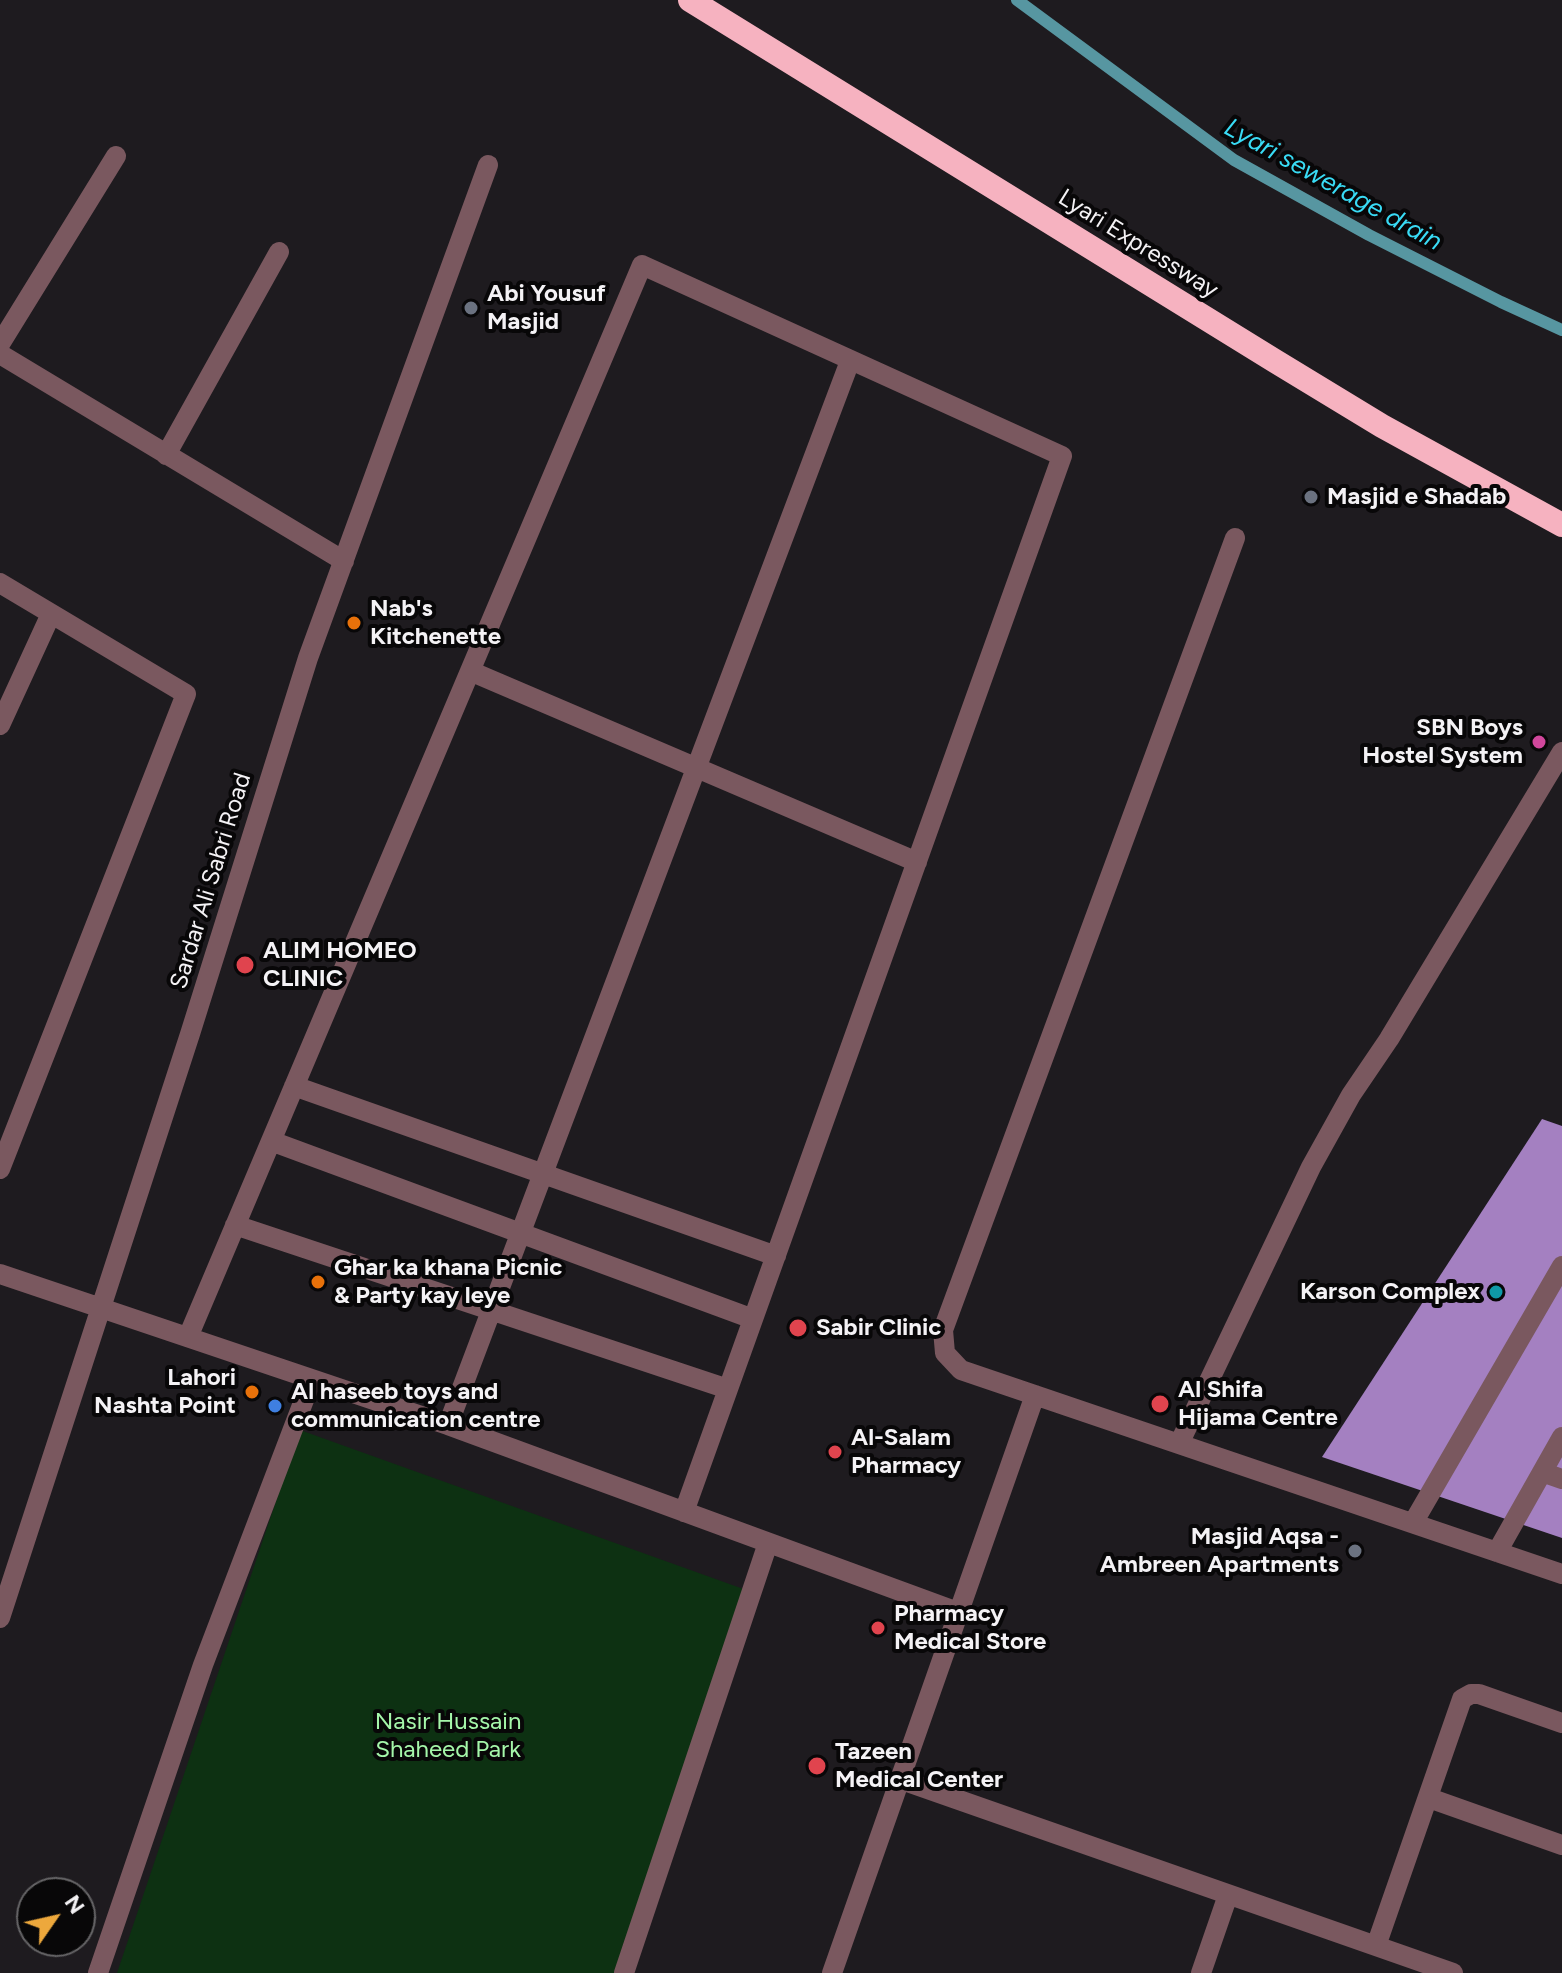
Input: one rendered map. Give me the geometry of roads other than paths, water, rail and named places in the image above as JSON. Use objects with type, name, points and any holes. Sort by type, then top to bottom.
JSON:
[{"type":"highway","name":"Lyari Expressway","points":[[690,0],[1382,426],[1562,525]]},
{"type":"street","points":[[0,344],[116,156]]},
{"type":"street","name":"Sardar Ali Sabri Road","points":[[0,1618],[190,1034],[308,658],[488,165]]},
{"type":"street","points":[[166,455],[279,252]]},
{"type":"street","points":[[188,1337],[642,265],[1062,456],[684,1512]]},
{"type":"street","points":[[0,354],[344,561]]},
{"type":"street","points":[[448,1425],[850,361]]},
{"type":"street","points":[[1235,538],[943,1330],[945,1353],[961,1370],[1562,1574]]},
{"type":"street","points":[[0,583],[186,694],[0,1169]]},
{"type":"street","points":[[0,725],[51,614]]},
{"type":"street","points":[[470,671],[917,862]]},
{"type":"street","points":[[1179,1444],[1311,1167],[1344,1107],[1389,1039],[1562,752]]},
{"type":"street","points":[[294,1086],[776,1256]]},
{"type":"street","points":[[271,1141],[753,1319]]},
{"type":"street","points":[[235,1225],[728,1389]]},
{"type":"street","points":[[1413,1523],[1562,1266]]},
{"type":"street","points":[[0,1274],[448,1425],[960,1613]]},
{"type":"street","points":[[98,1973],[203,1665],[312,1379]]},
{"type":"street","points":[[832,1973],[1035,1395]]},
{"type":"street","points":[[1497,1552],[1552,1475],[1562,1437]]},
{"type":"street","points":[[624,1973],[768,1543]]},
{"type":"street","points":[[1376,1946],[1462,1699],[1479,1694],[1562,1723]]},
{"type":"street","points":[[899,1779],[1453,1973]]},
{"type":"street","points":[[1429,1798],[1562,1845]]},
{"type":"street","points":[[1201,1973],[1228,1895]]},
{"type":"waterway","name":"Lyari sewerage drain","points":[[1017,0],[1234,160],[1369,235],[1562,330]]},
{"type":"place","name":"Abi Yousuf Masjid","points":[[471,308]]},
{"type":"place","name":"Masjid e Shadab","points":[[1311,497]]},
{"type":"place","name":"Nab's Kitchenette","points":[[354,623]]},
{"type":"place","name":"SBN Boys Hostel System","points":[[1539,742]]},
{"type":"place","name":"ALIM HOMEO CLINIC","points":[[245,965]]},
{"type":"place","name":"Ghar ka khana Picnic & Party kay leye","points":[[318,1282]]},
{"type":"place","name":"Karson Complex","points":[[1496,1292]]},
{"type":"place","name":"Sabir Clinic","points":[[798,1328]]},
{"type":"place","name":"Lahori Nashta Point","points":[[252,1392]]},
{"type":"place","name":"Al Shifa Hijama Centre","points":[[1160,1404]]},
{"type":"place","name":"Al haseeb toys and communication centre","points":[[275,1406]]},
{"type":"place","name":"Al-Salam Pharmacy","points":[[835,1452]]},
{"type":"place","name":"Masjid Aqsa - Ambreen Apartments","points":[[1355,1551]]},
{"type":"place","name":"Pharmacy Medical Store","points":[[878,1628]]},
{"type":"place","name":"Tazeen Medical Center","points":[[817,1766]]},
{"type":"park label","name":"Nasir Hussain Shaheed Park","points":[[448,1736]]}]
